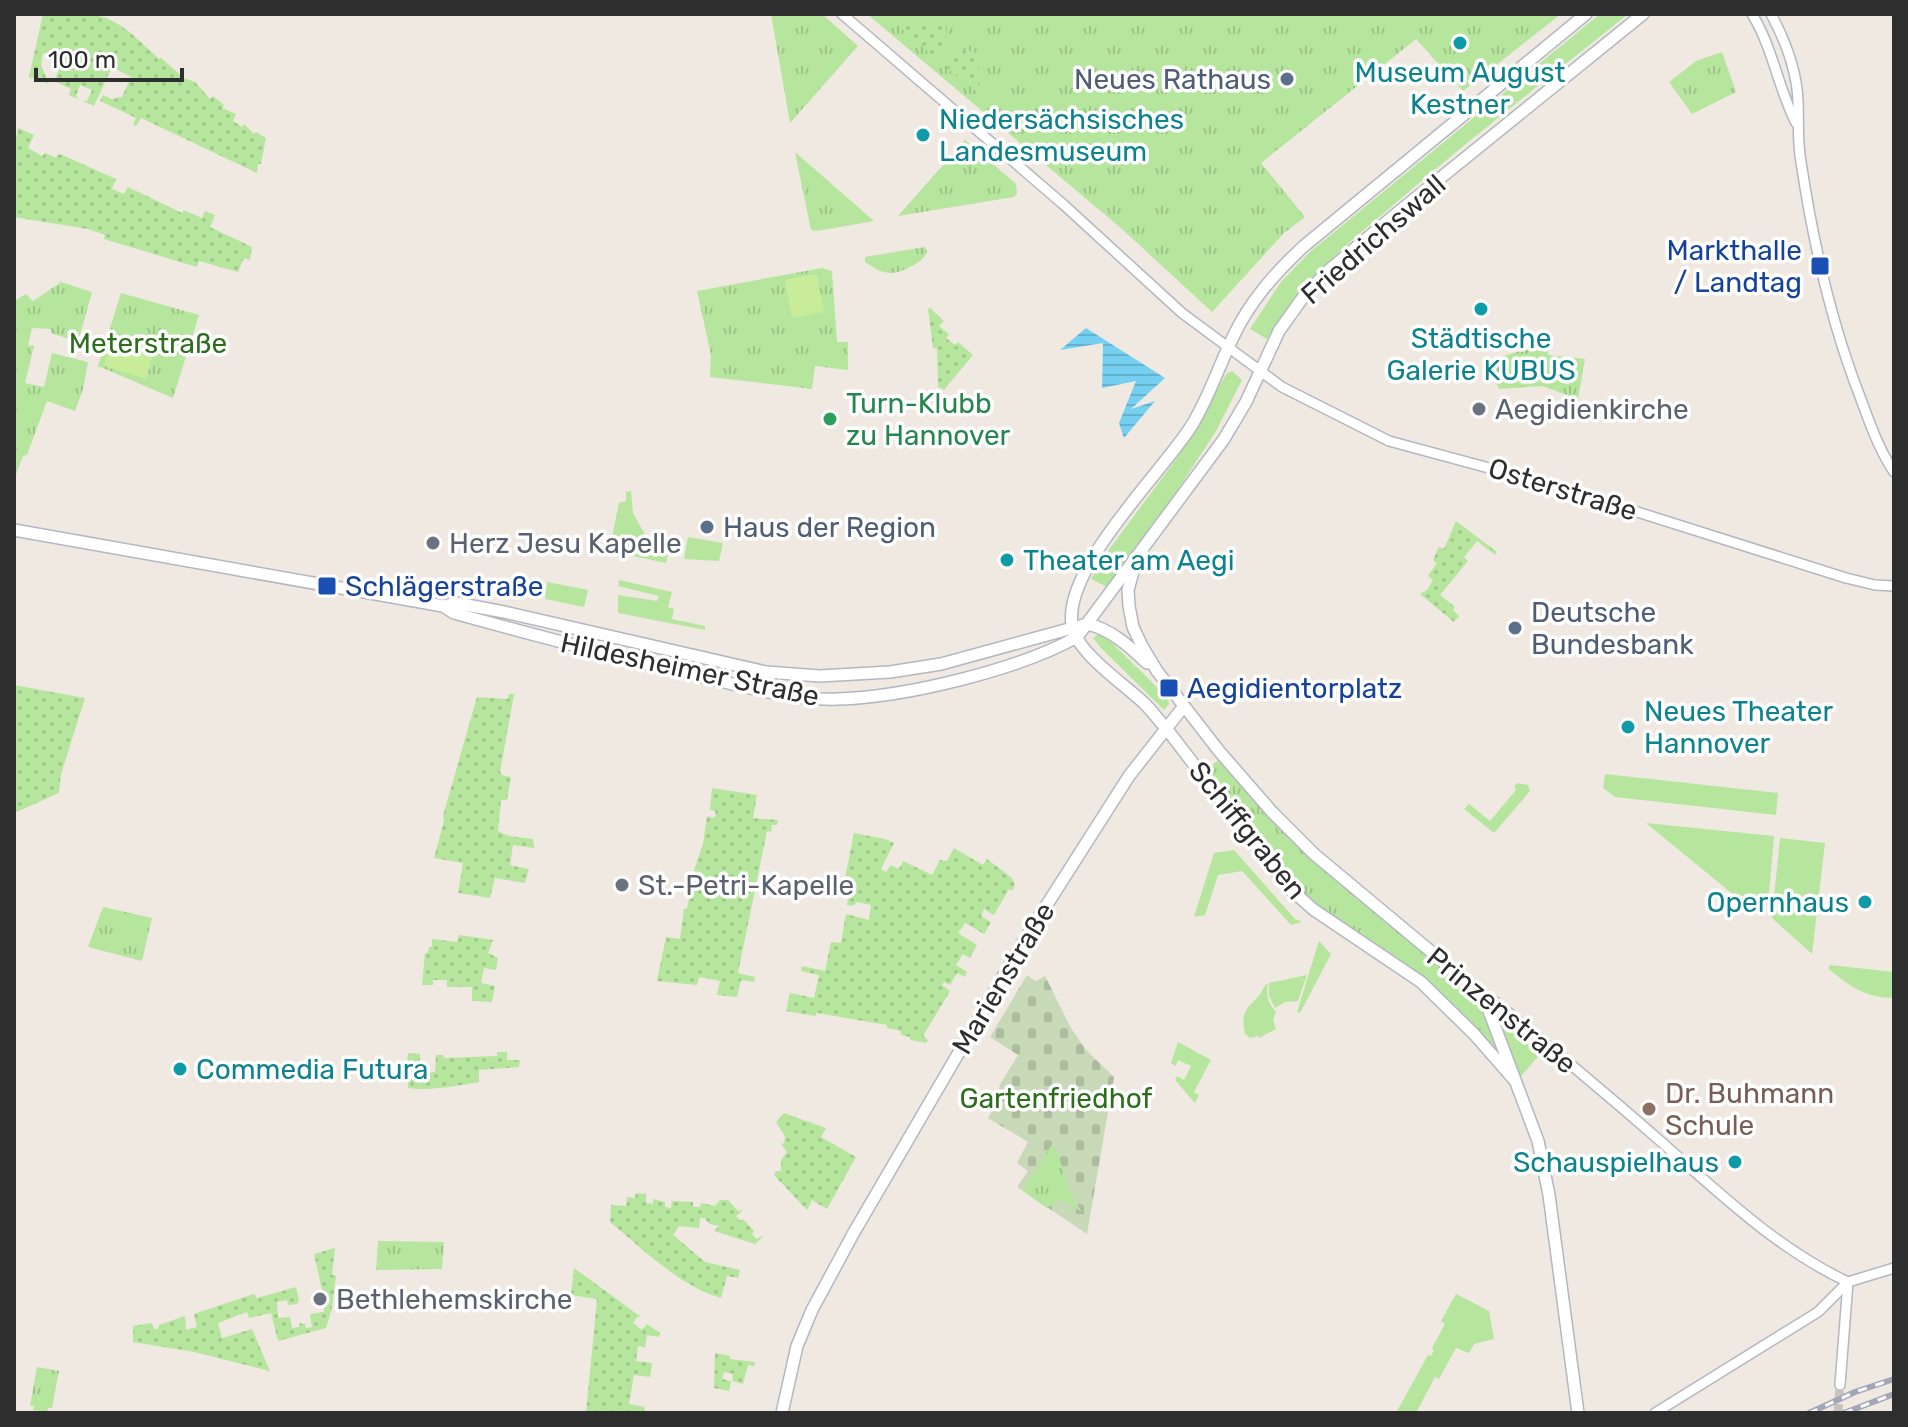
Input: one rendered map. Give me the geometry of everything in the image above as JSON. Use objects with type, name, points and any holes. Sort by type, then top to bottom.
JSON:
[{"type":"main road","name":"Friedrichswall","points":[[1075,632],[1074,600],[1086,570],[1191,426],[1228,349],[1255,299],[1269,281],[1295,255],[1586,14]]},
{"type":"main road","name":"Friedrichswall","points":[[1139,556],[1224,439],[1287,319],[1304,296],[1328,271],[1643,14]]},
{"type":"main road","name":"Hildesheimer Straße","points":[[14,530],[443,606],[454,613],[485,622],[691,674],[761,690],[837,699],[941,684],[1047,653],[1075,632]]},
{"type":"main road","points":[[1139,556],[1130,581],[1129,606],[1133,627],[1157,671],[1184,706],[1166,728],[1083,647],[1075,632],[1087,624],[1139,556]]},
{"type":"main road","name":"Hildesheimer Straße","points":[[443,606],[456,603],[496,610],[766,672],[820,676],[890,672],[941,664],[1075,632]]},
{"type":"main road","points":[[1087,624],[1116,637],[1157,671]]},
{"type":"main road","name":"Prinzenstraße","points":[[1184,706],[1256,795],[1308,848],[1483,995]]},
{"type":"main road","name":"Schiffgraben","points":[[1166,728],[1288,887],[1314,910],[1421,982],[1474,1034],[1516,1082]]},
{"type":"main road","name":"Marienstraße","points":[[782,1413],[797,1346],[831,1273],[1025,939],[1129,776],[1166,728]]},
{"type":"main road","name":"Schiffgraben","points":[[1483,995],[1534,1127],[1549,1195],[1578,1413]]},
{"type":"street","name":"Osterstraße","points":[[842,14],[1182,313],[1260,373],[1306,400],[1389,441],[1566,489],[1846,578],[1894,586]]},
{"type":"street","points":[[1752,14],[1770,48],[1786,103],[1796,123]]},
{"type":"street","points":[[1771,15],[1785,44],[1794,75],[1798,100],[1796,123],[1804,182],[1824,289],[1845,360],[1875,438],[1894,472]]},
{"type":"street","name":"Prinzenstraße","points":[[1483,995],[1605,1093],[1713,1188],[1817,1267],[1848,1282]]},
{"type":"street","points":[[1655,1413],[1818,1312],[1848,1282],[1894,1268]]},
{"type":"street","points":[[1840,1385],[1848,1282]]},
{"type":"green space","points":[[43,14],[96,15],[126,29],[159,59],[184,78],[195,82],[210,99],[213,96],[224,105],[222,108],[236,114],[233,121],[266,138],[257,173],[141,118],[136,126],[133,125],[136,118],[100,101],[103,95],[112,99],[122,97],[131,77],[112,67],[94,106],[83,101],[87,101],[92,90],[80,85],[76,96],[78,99],[69,95],[71,89],[54,81],[65,56],[43,53],[41,65],[49,84],[29,77]]},
{"type":"green space","points":[[771,14],[822,14],[858,46],[790,123]]},
{"type":"green space","points":[[867,14],[1561,14],[1463,91],[1416,39],[1261,163],[1305,217],[1284,233],[1212,312],[1122,229]]},
{"type":"green space","points":[[1600,14],[1628,14],[1347,244],[1297,296],[1267,339],[1250,329],[1281,282],[1310,252]]},
{"type":"green space","points":[[918,22],[946,26],[947,40],[933,56],[902,29]]},
{"type":"green space","points":[[960,51],[974,51],[981,75],[978,93],[946,67]]},
{"type":"green space","points":[[1722,52],[1736,92],[1692,114],[1669,82],[1696,61]]},
{"type":"green space","points":[[18,128],[34,135],[28,148],[42,156],[45,153],[56,158],[58,154],[62,155],[116,179],[112,189],[124,194],[128,187],[182,213],[184,210],[202,218],[205,211],[215,215],[210,227],[252,247],[250,260],[244,258],[238,272],[199,261],[197,267],[104,239],[105,235],[88,229],[14,217],[14,150]]},
{"type":"green space","points":[[965,140],[1016,184],[1017,194],[1014,197],[898,216]]},
{"type":"green space","points":[[795,152],[874,221],[811,230]]},
{"type":"green space","points":[[925,247],[927,251],[922,259],[895,273],[878,270],[865,262],[865,257]]},
{"type":"green space","points":[[822,268],[832,271],[837,342],[848,342],[848,370],[815,366],[812,389],[710,377],[711,355],[697,291]]},
{"type":"green space","points":[[817,274],[824,312],[792,318],[785,280]]},
{"type":"green space","points":[[61,282],[92,292],[78,342],[51,333],[51,329],[32,328],[28,345],[34,346],[25,383],[44,387],[52,353],[88,362],[83,389],[75,411],[47,401],[14,480],[14,301],[26,294],[33,301]]},
{"type":"green space","name":"Meterstraße","points":[[121,293],[199,315],[173,398],[98,366]]},
{"type":"green space","points":[[930,308],[944,321],[939,326],[949,334],[946,338],[955,345],[958,342],[973,355],[944,390],[938,387],[937,349],[933,348]]},
{"type":"green space","points":[[113,335],[155,347],[146,379],[104,366]]},
{"type":"green space","points":[[1524,350],[1548,351],[1548,355],[1585,359],[1578,399],[1542,386],[1499,389],[1488,364]]},
{"type":"green space","points":[[1232,371],[1242,380],[1216,431],[1175,494],[1107,587],[1091,579],[1177,458],[1227,373]]},
{"type":"green space","points":[[631,491],[633,513],[654,551],[667,543],[665,540],[671,539],[666,563],[609,551],[619,503],[626,501],[626,492]]},
{"type":"green space","points":[[1456,521],[1497,552],[1495,555],[1477,541],[1464,557],[1468,561],[1440,595],[1455,607],[1453,610],[1459,616],[1454,622],[1420,594],[1427,590],[1433,580],[1428,576],[1437,563],[1433,560],[1439,547],[1444,549]]},
{"type":"green space","points":[[688,537],[723,543],[719,561],[684,559]]},
{"type":"green space","points":[[619,580],[672,592],[668,607],[674,609],[672,619],[705,626],[705,630],[618,613],[618,595],[657,601],[659,596],[618,586]]},
{"type":"green space","points":[[547,582],[588,590],[584,607],[545,599]]},
{"type":"green space","points":[[1099,634],[1107,638],[1168,698],[1169,704],[1164,710],[1101,648],[1093,638]]},
{"type":"green space","points":[[14,685],[85,698],[61,774],[59,793],[14,813]]},
{"type":"green space","points":[[509,694],[514,694],[500,772],[511,777],[507,800],[501,800],[498,831],[509,836],[533,839],[534,848],[513,845],[510,865],[529,869],[525,883],[495,878],[490,898],[458,893],[463,863],[434,858],[443,816],[477,697],[508,699]]},
{"type":"green space","points":[[1220,759],[1267,813],[1479,995],[1506,1065],[1463,1022],[1317,908],[1285,878],[1203,772]]},
{"type":"green space","points":[[1605,774],[1778,793],[1776,815],[1615,797],[1603,788]]},
{"type":"green space","points":[[1517,783],[1528,785],[1530,791],[1494,833],[1464,809],[1469,804],[1490,821],[1516,790],[1514,787]]},
{"type":"green space","points":[[712,788],[757,795],[753,818],[778,820],[777,825],[772,825],[771,832],[767,831],[738,973],[755,977],[754,982],[741,980],[737,997],[717,995],[720,981],[699,977],[697,985],[657,981],[666,937],[680,939],[684,909],[687,909],[689,898],[686,893],[703,844],[707,816],[714,818],[716,815],[715,811],[710,810]]},
{"type":"green space","points":[[1646,823],[1774,836],[1768,904],[1757,914]]},
{"type":"green space","points":[[854,833],[894,843],[881,869],[886,872],[891,865],[899,869],[903,861],[932,875],[940,860],[947,861],[954,848],[983,865],[987,859],[1012,878],[1015,885],[1012,891],[1009,889],[994,915],[984,909],[981,916],[991,922],[984,934],[965,923],[958,933],[977,945],[970,958],[963,954],[956,965],[967,972],[965,977],[957,973],[950,985],[944,982],[942,985],[950,991],[923,1036],[928,1040],[926,1043],[910,1040],[910,1037],[901,1035],[901,1031],[887,1028],[887,1025],[786,1011],[790,993],[814,998],[819,975],[801,971],[802,966],[825,971],[831,942],[841,943],[846,914],[869,920],[871,905],[857,902],[853,906],[847,905],[848,897],[831,894],[833,882],[844,883]]},
{"type":"green space","points":[[1780,838],[1825,843],[1812,954],[1772,918]]},
{"type":"green space","points":[[1234,850],[1295,919],[1302,922],[1291,925],[1242,871],[1218,875],[1205,915],[1194,917],[1214,853]]},
{"type":"green space","points":[[103,907],[152,918],[142,961],[88,947]]},
{"type":"green space","points":[[459,935],[493,940],[488,953],[498,958],[496,970],[484,968],[481,983],[495,986],[492,1002],[472,1001],[472,987],[447,987],[447,980],[433,980],[433,985],[422,985],[425,953],[432,947],[432,939],[457,942]]},
{"type":"green space","points":[[1319,941],[1331,954],[1300,1013],[1297,1012]]},
{"type":"green space","points":[[1829,965],[1894,972],[1894,998],[1858,990],[1829,969]]},
{"type":"green space","name":"Gartenfriedhof","points":[[1027,975],[1036,981],[1045,976],[1071,1028],[1086,1050],[1114,1077],[1087,1234],[1017,1187],[1028,1171],[1017,1163],[1028,1142],[988,1118],[996,1104],[992,1100],[1018,1055],[990,1037]]},
{"type":"green space","points":[[1307,975],[1298,1001],[1285,1002],[1275,1008],[1269,996],[1269,983]]},
{"type":"green space","points":[[1268,984],[1268,999],[1276,1012],[1273,1020],[1276,1029],[1259,1038],[1250,1038],[1245,1034],[1243,1024],[1246,1011]]},
{"type":"green space","points":[[1483,995],[1547,1046],[1516,1082]]},
{"type":"green space","points":[[1178,1042],[1211,1060],[1194,1092],[1199,1095],[1195,1103],[1175,1080],[1177,1076],[1184,1080],[1191,1066],[1178,1060],[1176,1066],[1171,1063]]},
{"type":"green space","points":[[497,1052],[507,1052],[507,1060],[520,1060],[519,1067],[479,1070],[479,1082],[443,1088],[408,1088],[405,1082],[408,1053],[420,1054],[420,1075],[428,1076],[435,1072],[436,1055],[443,1055],[444,1058],[497,1056]]},
{"type":"green space","points":[[784,1113],[826,1128],[821,1137],[856,1157],[827,1209],[812,1200],[807,1210],[774,1175],[776,1171],[781,1171],[781,1160],[787,1152],[781,1144],[785,1136],[776,1122]]},
{"type":"green space","name":"Gartenfriedhof","points":[[1052,1144],[1059,1156],[1069,1191],[1082,1212],[1061,1199],[1047,1208],[1023,1191]]},
{"type":"green space","points":[[636,1193],[646,1194],[646,1203],[653,1204],[653,1199],[665,1202],[665,1207],[671,1208],[672,1201],[693,1202],[693,1207],[700,1207],[701,1203],[715,1206],[720,1200],[728,1200],[738,1211],[743,1210],[736,1216],[754,1231],[752,1234],[756,1239],[765,1235],[755,1244],[714,1231],[719,1226],[710,1224],[704,1218],[700,1218],[699,1228],[679,1226],[673,1235],[705,1262],[740,1270],[738,1278],[727,1276],[721,1298],[677,1277],[610,1222],[611,1205],[626,1206],[627,1197],[635,1198]]},
{"type":"green space","points":[[378,1241],[444,1242],[442,1269],[376,1270]]},
{"type":"green space","points":[[335,1248],[332,1275],[336,1276],[326,1328],[278,1341],[271,1313],[249,1318],[247,1312],[218,1323],[222,1338],[252,1329],[270,1371],[194,1352],[133,1342],[133,1326],[152,1323],[154,1329],[158,1329],[159,1325],[185,1316],[186,1330],[197,1327],[194,1314],[254,1294],[257,1298],[296,1287],[297,1304],[288,1305],[287,1300],[277,1302],[278,1318],[290,1317],[292,1328],[299,1327],[300,1323],[305,1324],[306,1328],[312,1327],[310,1314],[324,1312],[327,1306],[314,1254]]},
{"type":"green space","points":[[574,1268],[641,1317],[633,1323],[642,1330],[647,1324],[660,1333],[659,1337],[647,1335],[645,1347],[638,1346],[636,1361],[652,1363],[650,1377],[634,1375],[629,1404],[645,1407],[644,1413],[586,1413],[597,1299],[571,1295]]},
{"type":"green space","points":[[1456,1294],[1489,1311],[1494,1339],[1474,1344],[1469,1353],[1456,1348],[1439,1379],[1435,1377],[1416,1413],[1396,1413],[1428,1355],[1431,1356],[1445,1324],[1441,1321]]},
{"type":"green space","points":[[715,1353],[730,1356],[730,1359],[755,1362],[754,1366],[748,1365],[743,1384],[732,1381],[733,1374],[724,1372],[722,1379],[731,1381],[729,1391],[714,1388]]},
{"type":"green space","points":[[37,1367],[59,1371],[52,1408],[48,1408],[47,1412],[33,1410],[34,1406],[30,1406]]},
{"type":"water","points":[[1086,328],[1165,378],[1131,409],[1155,401],[1124,438],[1119,423],[1136,381],[1102,388],[1103,343],[1060,350]]},
{"type":"tunnel","points":[[1838,1413],[1840,1385]]},
{"type":"railway","points":[[1809,1413],[1855,1392],[1894,1379]]},
{"type":"railway","points":[[1844,1413],[1894,1394]]},
{"type":"place","name":"Museum August Kestner","points":[[1460,43]]},
{"type":"place","name":"Neues Rathaus","points":[[1287,79]]},
{"type":"place","name":"Niedersächsisches Landesmuseum","points":[[923,135]]},
{"type":"place","name":"Markthalle / Landtag","points":[[1820,266]]},
{"type":"place","name":"Städtische Galerie KUBUS","points":[[1481,309]]},
{"type":"place","name":"Aegidienkirche","points":[[1479,409]]},
{"type":"place","name":"Turn-Klubb zu Hannover","points":[[830,419]]},
{"type":"place","name":"Haus der Region","points":[[707,527]]},
{"type":"place","name":"Herz Jesu Kapelle","points":[[433,543]]},
{"type":"place","name":"Theater am Aegi","points":[[1007,560]]},
{"type":"place","name":"Schlägerstraße","points":[[327,586]]},
{"type":"place","name":"Deutsche Bundesbank","points":[[1515,628]]},
{"type":"place","name":"Aegidientorplatz","points":[[1169,688]]},
{"type":"place","name":"Neues Theater Hannover","points":[[1628,727]]},
{"type":"place","name":"St.-Petri-Kapelle","points":[[622,885]]},
{"type":"place","name":"Opernhaus","points":[[1865,902]]},
{"type":"place","name":"Commedia Futura","points":[[180,1069]]},
{"type":"place","name":"Dr. Buhmann Schule","points":[[1649,1109]]},
{"type":"place","name":"Schauspielhaus","points":[[1735,1162]]},
{"type":"place","name":"Bethlehemskirche","points":[[320,1299]]}]
